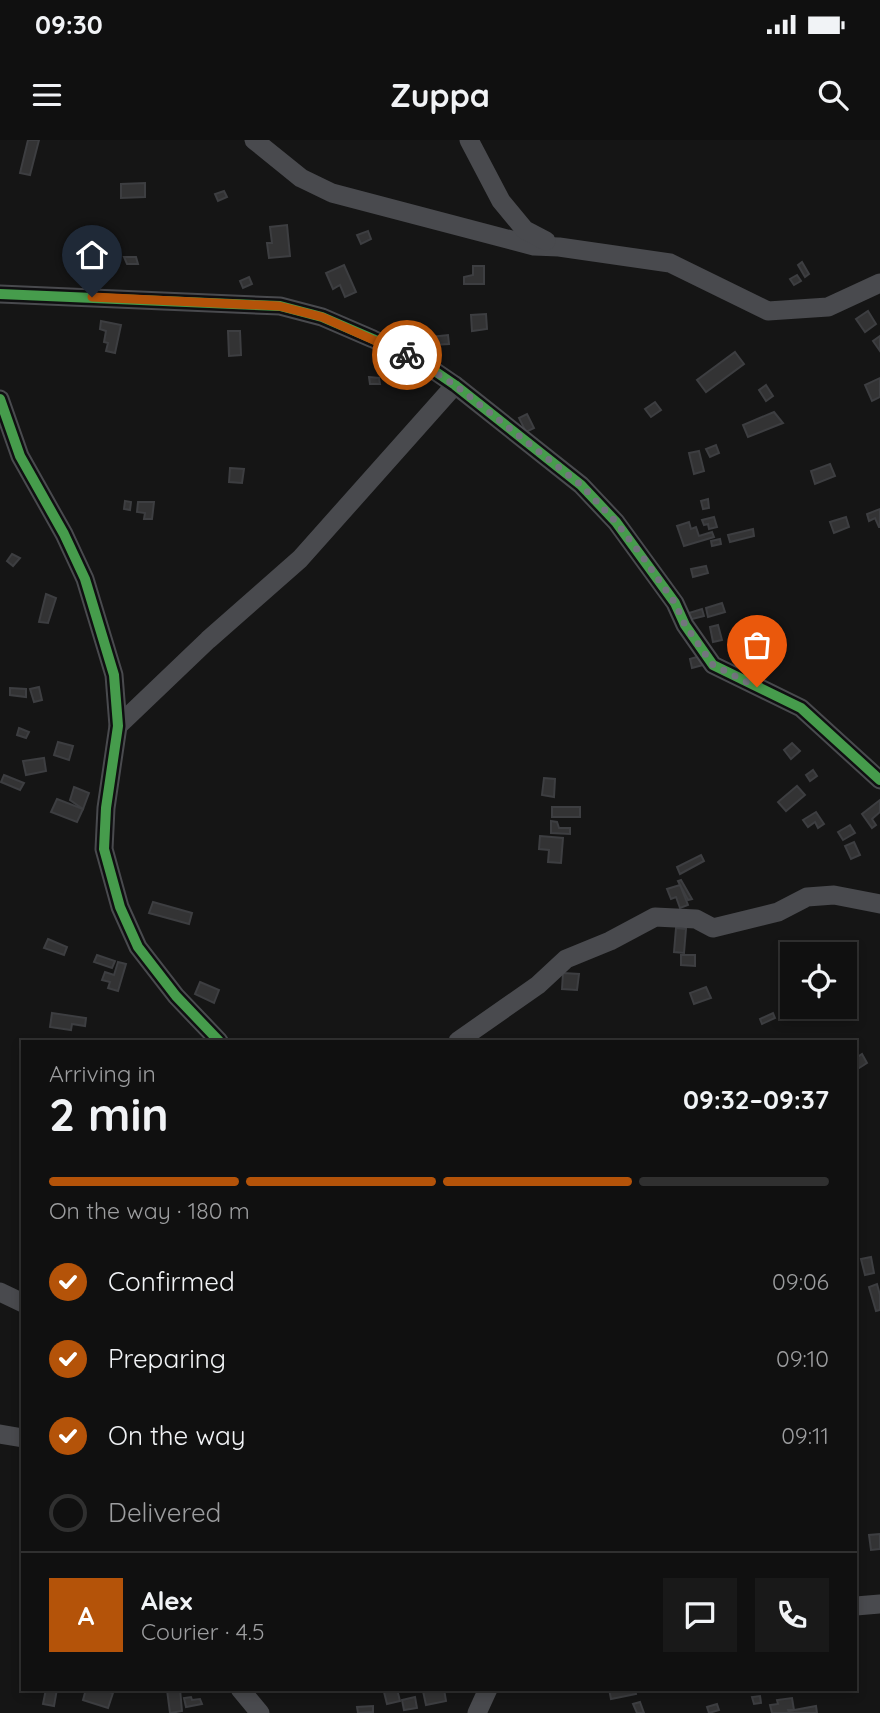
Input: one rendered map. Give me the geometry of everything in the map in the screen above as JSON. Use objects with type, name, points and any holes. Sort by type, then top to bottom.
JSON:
[{"type":"street","points":[[254,140],[301,178],[332,193],[534,246],[559,247],[670,263],[768,311],[828,307],[880,283]]},
{"type":"street","points":[[469,140],[501,201],[525,230],[559,247]]},
{"type":"street","points":[[0,294],[279,306],[322,317],[420,361],[455,385],[581,485],[616,522],[675,603],[685,625],[713,665],[801,708],[880,780]]},
{"type":"street","points":[[118,726],[208,640],[300,559],[455,385]]},
{"type":"street","points":[[0,399],[20,456],[64,534],[85,579],[114,675],[118,726],[106,808],[104,849],[120,907],[138,947],[176,996],[218,1040]]},
{"type":"street","points":[[459,1040],[538,985],[566,959],[610,941],[656,917],[696,919],[713,928],[778,912],[807,897],[834,895],[880,904]]},
{"type":"street","points":[[0,1292],[21,1302]]},
{"type":"street","points":[[0,1434],[21,1438]]},
{"type":"street","points":[[857,1606],[880,1604]]},
{"type":"street","points":[[242,1691],[260,1713]]},
{"type":"street","points":[[477,1713],[487,1691]]},
{"type":"building","points":[[28,140],[39,140],[30,175],[20,173]]},
{"type":"building","points":[[145,183],[145,197],[121,198],[121,184]]},
{"type":"building","points":[[224,191],[227,197],[218,201],[215,194]]},
{"type":"building","points":[[287,225],[290,256],[269,258],[267,243],[272,243],[270,227]]},
{"type":"building","points":[[368,231],[371,239],[361,244],[357,235]]},
{"type":"building","points":[[124,257],[136,257],[138,264],[127,264]]},
{"type":"building","points":[[802,262],[809,274],[805,277],[798,265]]},
{"type":"building","points":[[344,265],[356,292],[345,297],[340,285],[333,289],[326,273]]},
{"type":"building","points":[[473,266],[484,266],[484,284],[464,284],[464,277],[473,275]]},
{"type":"building","points":[[797,275],[801,281],[794,285],[790,279]]},
{"type":"building","points":[[249,277],[252,284],[243,288],[240,281]]},
{"type":"building","points":[[868,311],[876,324],[865,332],[856,319]]},
{"type":"building","points":[[486,314],[487,329],[472,331],[471,315]]},
{"type":"building","points":[[101,321],[121,325],[115,353],[106,351],[106,331],[100,329]]},
{"type":"building","points":[[228,331],[240,331],[241,355],[229,356]]},
{"type":"building","points":[[448,335],[449,344],[432,345],[431,337]]},
{"type":"building","points":[[880,336],[880,351],[873,341]]},
{"type":"building","points":[[735,352],[744,364],[706,392],[697,380]]},
{"type":"building","points":[[369,377],[379,378],[380,384],[370,384]]},
{"type":"building","points":[[880,378],[880,397],[872,401],[865,385]]},
{"type":"building","points":[[766,385],[773,396],[766,401],[759,390]]},
{"type":"building","points":[[655,402],[661,410],[651,417],[645,409]]},
{"type":"building","points":[[774,412],[783,423],[748,437],[743,425]]},
{"type":"building","points":[[527,414],[534,428],[526,432],[519,418]]},
{"type":"building","points":[[716,445],[719,453],[710,457],[706,449]]},
{"type":"building","points":[[699,451],[704,471],[694,474],[689,453]]},
{"type":"building","points":[[830,464],[835,476],[815,484],[811,471]]},
{"type":"building","points":[[230,468],[244,469],[242,483],[229,482]]},
{"type":"building","points":[[708,499],[709,508],[703,509],[701,501]]},
{"type":"building","points":[[125,501],[131,502],[130,510],[124,509]]},
{"type":"building","points":[[138,502],[154,502],[152,519],[144,519],[145,513],[137,512]]},
{"type":"building","points":[[880,509],[879,527],[875,518],[869,521],[867,514]]},
{"type":"building","points":[[714,517],[717,527],[709,529],[708,524],[704,525],[702,520]]},
{"type":"building","points":[[846,517],[849,527],[834,533],[830,522]]},
{"type":"building","points":[[689,522],[691,529],[696,527],[699,536],[712,532],[714,537],[684,546],[677,526]]},
{"type":"building","points":[[753,529],[754,536],[730,542],[728,535]]},
{"type":"building","points":[[720,539],[721,544],[712,546],[711,541]]},
{"type":"building","points":[[12,554],[20,558],[13,566],[7,561]]},
{"type":"building","points":[[706,566],[708,573],[693,577],[691,569]]},
{"type":"building","points":[[46,594],[56,598],[48,623],[39,622]]},
{"type":"building","points":[[722,603],[725,612],[708,617],[706,608]]},
{"type":"building","points":[[702,609],[704,616],[688,620],[686,614]]},
{"type":"building","points":[[718,625],[722,640],[713,642],[710,627]]},
{"type":"building","points":[[700,656],[703,665],[692,668],[690,659]]},
{"type":"building","points":[[39,687],[42,700],[34,702],[30,689]]},
{"type":"building","points":[[10,688],[26,689],[26,697],[10,695]]},
{"type":"building","points":[[19,728],[29,732],[26,738],[17,735]]},
{"type":"building","points":[[58,742],[73,746],[69,760],[54,755]]},
{"type":"building","points":[[792,743],[800,751],[791,759],[784,750]]},
{"type":"building","points":[[44,758],[46,771],[26,775],[23,761]]},
{"type":"building","points":[[813,770],[817,776],[810,781],[806,775]]},
{"type":"building","points":[[4,775],[24,783],[20,790],[1,782]]},
{"type":"building","points":[[544,778],[555,779],[554,797],[542,795]]},
{"type":"building","points":[[797,786],[805,795],[786,811],[778,802]]},
{"type":"building","points":[[74,787],[89,793],[83,809],[70,800]]},
{"type":"building","points":[[57,799],[83,809],[77,822],[51,812]]},
{"type":"building","points":[[880,800],[880,812],[872,819],[876,825],[872,828],[862,814]]},
{"type":"building","points":[[552,807],[580,807],[580,817],[552,817]]},
{"type":"building","points":[[816,812],[824,824],[818,828],[815,822],[808,827],[803,820]]},
{"type":"building","points":[[551,821],[557,822],[559,828],[570,828],[570,834],[551,833]]},
{"type":"building","points":[[850,825],[855,833],[843,840],[838,832]]},
{"type":"building","points":[[540,836],[563,838],[561,863],[548,862],[549,850],[539,849]]},
{"type":"building","points":[[854,842],[860,855],[851,859],[845,846]]},
{"type":"building","points":[[701,855],[704,861],[680,874],[677,867]]},
{"type":"building","points":[[681,880],[692,899],[688,900],[678,881]]},
{"type":"building","points":[[680,885],[688,905],[680,908],[676,897],[671,899],[667,889]]},
{"type":"building","points":[[153,902],[192,913],[189,924],[149,913]]},
{"type":"building","points":[[676,928],[686,929],[684,953],[674,952]]},
{"type":"building","points":[[48,939],[67,947],[64,955],[44,948]]},
{"type":"building","points":[[97,955],[115,961],[112,968],[94,962]]},
{"type":"building","points":[[681,955],[695,955],[695,966],[681,965]]},
{"type":"building","points":[[118,962],[126,964],[118,991],[108,988],[110,982],[102,980],[105,972],[114,975]]},
{"type":"building","points":[[563,973],[579,974],[577,990],[562,989]]},
{"type":"building","points":[[200,982],[219,990],[214,1003],[195,994]]},
{"type":"building","points":[[706,987],[711,998],[694,1004],[690,993]]},
{"type":"building","points":[[52,1013],[86,1018],[85,1026],[72,1024],[71,1030],[50,1027]]},
{"type":"building","points":[[773,1013],[775,1018],[762,1024],[760,1019]]},
{"type":"building","points":[[862,1054],[867,1063],[857,1069],[857,1057]]},
{"type":"building","points":[[871,1257],[874,1273],[865,1275],[861,1259]]},
{"type":"building","points":[[877,1284],[880,1310],[876,1311],[869,1287]]},
{"type":"building","points":[[880,1534],[880,1549],[871,1550],[869,1535]]},
{"type":"building","points":[[46,1691],[57,1691],[54,1706],[43,1704]]},
{"type":"building","points":[[85,1691],[113,1693],[108,1708],[83,1700]]},
{"type":"building","points":[[167,1691],[180,1691],[182,1711],[170,1713]]},
{"type":"building","points":[[398,1691],[400,1701],[387,1704],[384,1692]]},
{"type":"building","points":[[423,1691],[444,1691],[446,1701],[426,1705]]},
{"type":"building","points":[[609,1691],[635,1691],[636,1694],[611,1699]]},
{"type":"building","points":[[760,1696],[761,1703],[754,1704],[752,1697]]},
{"type":"building","points":[[191,1697],[192,1700],[200,1699],[202,1704],[186,1707],[184,1698]]},
{"type":"building","points":[[415,1697],[417,1708],[404,1710],[402,1700]]},
{"type":"building","points":[[792,1698],[794,1710],[788,1710],[789,1713],[772,1713],[770,1705],[778,1704],[777,1700]]},
{"type":"building","points":[[640,1702],[644,1713],[637,1713],[633,1704]]},
{"type":"building","points":[[717,1704],[719,1710],[709,1713],[707,1707]]},
{"type":"building","points":[[373,1706],[373,1712],[358,1713],[357,1707]]},
{"type":"building","points":[[816,1706],[817,1713],[789,1711]]},
{"type":"cycle path","points":[[0,294],[280,306],[322,317],[420,361],[455,385],[581,485],[616,522],[675,603],[685,625],[713,665],[801,708],[880,780]]},
{"type":"cycle path","points":[[0,399],[20,456],[64,534],[85,579],[114,675],[118,726],[106,808],[104,849],[120,907],[138,947],[176,996],[218,1040]]},
{"type":"way so far","points":[[407,355],[455,385],[581,485],[616,522],[642,556],[713,665],[757,687]]},
{"type":"route","points":[[92,297],[279,306],[322,317],[407,355]]}]
